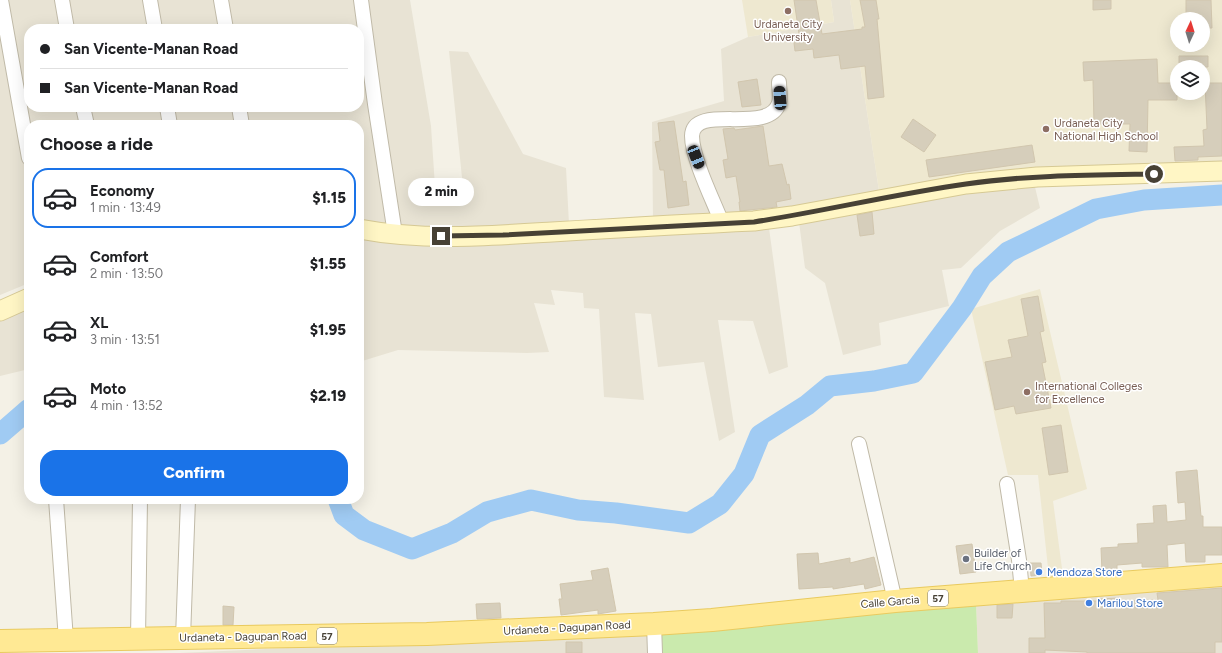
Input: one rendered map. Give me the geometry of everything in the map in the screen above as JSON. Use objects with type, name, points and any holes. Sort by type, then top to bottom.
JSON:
[{"type":"main road","name":"Calle Garcia","points":[[654,624],[712,620],[895,601],[1222,575]]},
{"type":"main road","name":"Urdaneta - Dagupan Road","points":[[0,640],[427,634],[654,624]]},
{"type":"street","points":[[62,0],[67,24]]},
{"type":"street","points":[[150,0],[154,24]]},
{"type":"street","points":[[221,0],[225,24]]},
{"type":"street","points":[[361,0],[395,234]]},
{"type":"street","points":[[1,2],[24,130]]},
{"type":"street","points":[[722,222],[696,157],[692,135],[693,130],[702,122],[710,120],[747,119],[762,117],[770,114],[778,105],[780,98],[779,82]]},
{"type":"street","points":[[364,230],[395,234],[441,236],[503,235],[722,222],[754,222],[966,184],[1037,177],[1222,171]]},
{"type":"street","points":[[0,311],[24,300]]},
{"type":"street","points":[[859,444],[895,601]]},
{"type":"street","points":[[1007,484],[1019,560],[1022,591]]},
{"type":"street","points":[[56,504],[66,640]]},
{"type":"street","points":[[138,639],[140,504]]},
{"type":"street","points":[[183,638],[188,504]]},
{"type":"street","points":[[654,624],[655,653]]},
{"type":"shaded area","points":[[0,0],[410,0],[431,126],[436,202],[464,197],[449,51],[468,52],[523,154],[566,168],[569,224],[473,228],[366,226],[364,225],[364,120],[24,120],[24,285],[0,295]]},
{"type":"shaded area","name":"Urdaneta City University","points":[[742,0],[831,0],[834,22],[748,37]]},
{"type":"shaded area","points":[[831,0],[850,0],[879,191],[799,208],[653,221],[652,122],[724,101],[721,49],[748,37],[834,22]]},
{"type":"shaded area","name":"Urdaneta City National High School","points":[[850,0],[1222,0],[1222,166],[1045,167],[879,191]]},
{"type":"shaded area","points":[[1034,183],[1040,208],[1000,231],[961,268],[942,270],[949,306],[879,323],[881,345],[843,355],[825,283],[805,268],[799,222],[845,210]]},
{"type":"shaded area","points":[[769,228],[788,367],[769,374],[753,321],[718,320],[735,432],[719,441],[704,362],[658,367],[651,314],[635,313],[644,400],[604,397],[599,309],[584,308],[583,293],[551,290],[555,305],[534,303],[549,352],[527,353],[398,350],[364,360],[364,237],[403,245]]},
{"type":"shaded area","name":"International Colleges for Excellence","points":[[1040,289],[1087,489],[1053,501],[1063,576],[1049,577],[1038,475],[1008,475],[971,309]]},
{"type":"shaded area","points":[[24,310],[24,370],[0,376],[0,320]]},
{"type":"shaded area","points":[[1222,581],[1222,653],[978,653],[976,603]]},
{"type":"shaded area","points":[[661,633],[657,653],[180,653],[395,643]]},
{"type":"green space","points":[[976,603],[978,653],[657,653],[661,633]]},
{"type":"building","points":[[794,0],[816,0],[822,34],[862,29],[862,27],[865,27],[860,0],[876,0],[879,19],[877,19],[884,97],[868,99],[865,66],[841,69],[839,55],[814,58],[813,49],[795,51],[793,35],[799,34]]},
{"type":"building","points":[[1093,0],[1111,0],[1111,9],[1093,10]]},
{"type":"building","points":[[1186,0],[1211,0],[1212,28],[1210,28],[1210,12],[1186,12]]},
{"type":"building","points":[[1179,56],[1208,56],[1208,60],[1179,60]]},
{"type":"building","points":[[1157,59],[1158,83],[1170,83],[1170,100],[1148,100],[1147,152],[1129,151],[1130,124],[1094,124],[1093,80],[1084,81],[1083,62]]},
{"type":"building","points":[[757,79],[761,105],[742,107],[738,82]]},
{"type":"building","points":[[1210,83],[1222,83],[1222,156],[1198,157],[1198,160],[1175,161],[1174,147],[1204,146],[1203,130],[1207,129],[1206,100],[1210,100]]},
{"type":"building","points":[[913,119],[936,135],[924,152],[901,137]]},
{"type":"building","points":[[674,121],[683,182],[686,181],[689,205],[668,208],[664,170],[660,170],[655,142],[660,141],[658,123]]},
{"type":"building","points":[[763,126],[769,166],[782,164],[787,185],[789,184],[791,199],[776,202],[777,207],[740,211],[736,176],[726,178],[723,160],[728,159],[723,129],[734,128],[735,130]]},
{"type":"building","points":[[1032,145],[1035,162],[929,177],[926,160]]},
{"type":"building","points":[[872,212],[874,234],[860,236],[857,215]]},
{"type":"building","points":[[1038,296],[1044,331],[1040,332],[1046,362],[1042,363],[1051,408],[1016,414],[1014,406],[995,410],[985,362],[1012,357],[1008,340],[1028,336],[1021,299]]},
{"type":"building","points":[[1061,425],[1068,472],[1049,475],[1042,428]]},
{"type":"building","points":[[1197,470],[1203,527],[1222,527],[1222,555],[1205,555],[1205,562],[1186,562],[1185,543],[1167,545],[1168,567],[1142,567],[1142,563],[1117,565],[1117,571],[1102,572],[1101,548],[1118,547],[1118,544],[1138,543],[1137,524],[1154,523],[1153,506],[1166,505],[1167,522],[1186,520],[1185,502],[1178,503],[1176,472]]},
{"type":"building","name":"Builder of Life Church","points":[[972,544],[976,572],[960,574],[956,546]]},
{"type":"building","points":[[818,553],[819,564],[850,558],[850,563],[874,557],[881,585],[865,589],[864,584],[833,589],[833,587],[799,589],[797,554]]},
{"type":"building","points":[[1030,563],[1041,563],[1042,575],[1031,576]]},
{"type":"building","points":[[608,568],[616,611],[598,614],[598,610],[561,615],[559,599],[562,599],[560,584],[593,580],[591,571]]},
{"type":"building","points":[[1222,588],[1222,642],[1215,642],[1215,653],[1087,653],[1045,650],[1045,653],[1029,653],[1029,638],[1045,638],[1044,603],[1061,603],[1061,601],[1097,601],[1097,599],[1119,598],[1119,601],[1158,600],[1157,593]]},
{"type":"building","points":[[500,603],[501,618],[477,619],[476,604]]},
{"type":"building","points":[[1013,604],[1012,618],[997,618],[997,605]]},
{"type":"building","points":[[223,606],[234,607],[233,625],[223,625]]},
{"type":"building","points":[[566,642],[582,642],[582,653],[566,653]]},
{"type":"waterway","points":[[340,504],[344,515],[364,530],[412,549],[452,533],[487,512],[531,500],[578,510],[616,513],[689,523],[720,504],[744,474],[760,435],[807,405],[830,386],[874,381],[913,373],[962,308],[982,276],[1008,252],[1096,209],[1144,200],[1222,195]]},
{"type":"waterway","points":[[0,434],[24,413]]},
{"type":"place","name":"Urdaneta City University","points":[[788,11]]},
{"type":"place","name":"Urdaneta City National High School","points":[[1046,129]]},
{"type":"place","name":"International Colleges for Excellence","points":[[1027,392]]},
{"type":"place","name":"Builder of Life Church","points":[[966,559]]},
{"type":"place","name":"Mendoza Store","points":[[1039,572]]},
{"type":"place","name":"Marilou Store","points":[[1089,603]]},
{"type":"route","points":[[441,236],[503,235],[722,222],[754,222],[966,184],[1037,177],[1154,174]]}]
